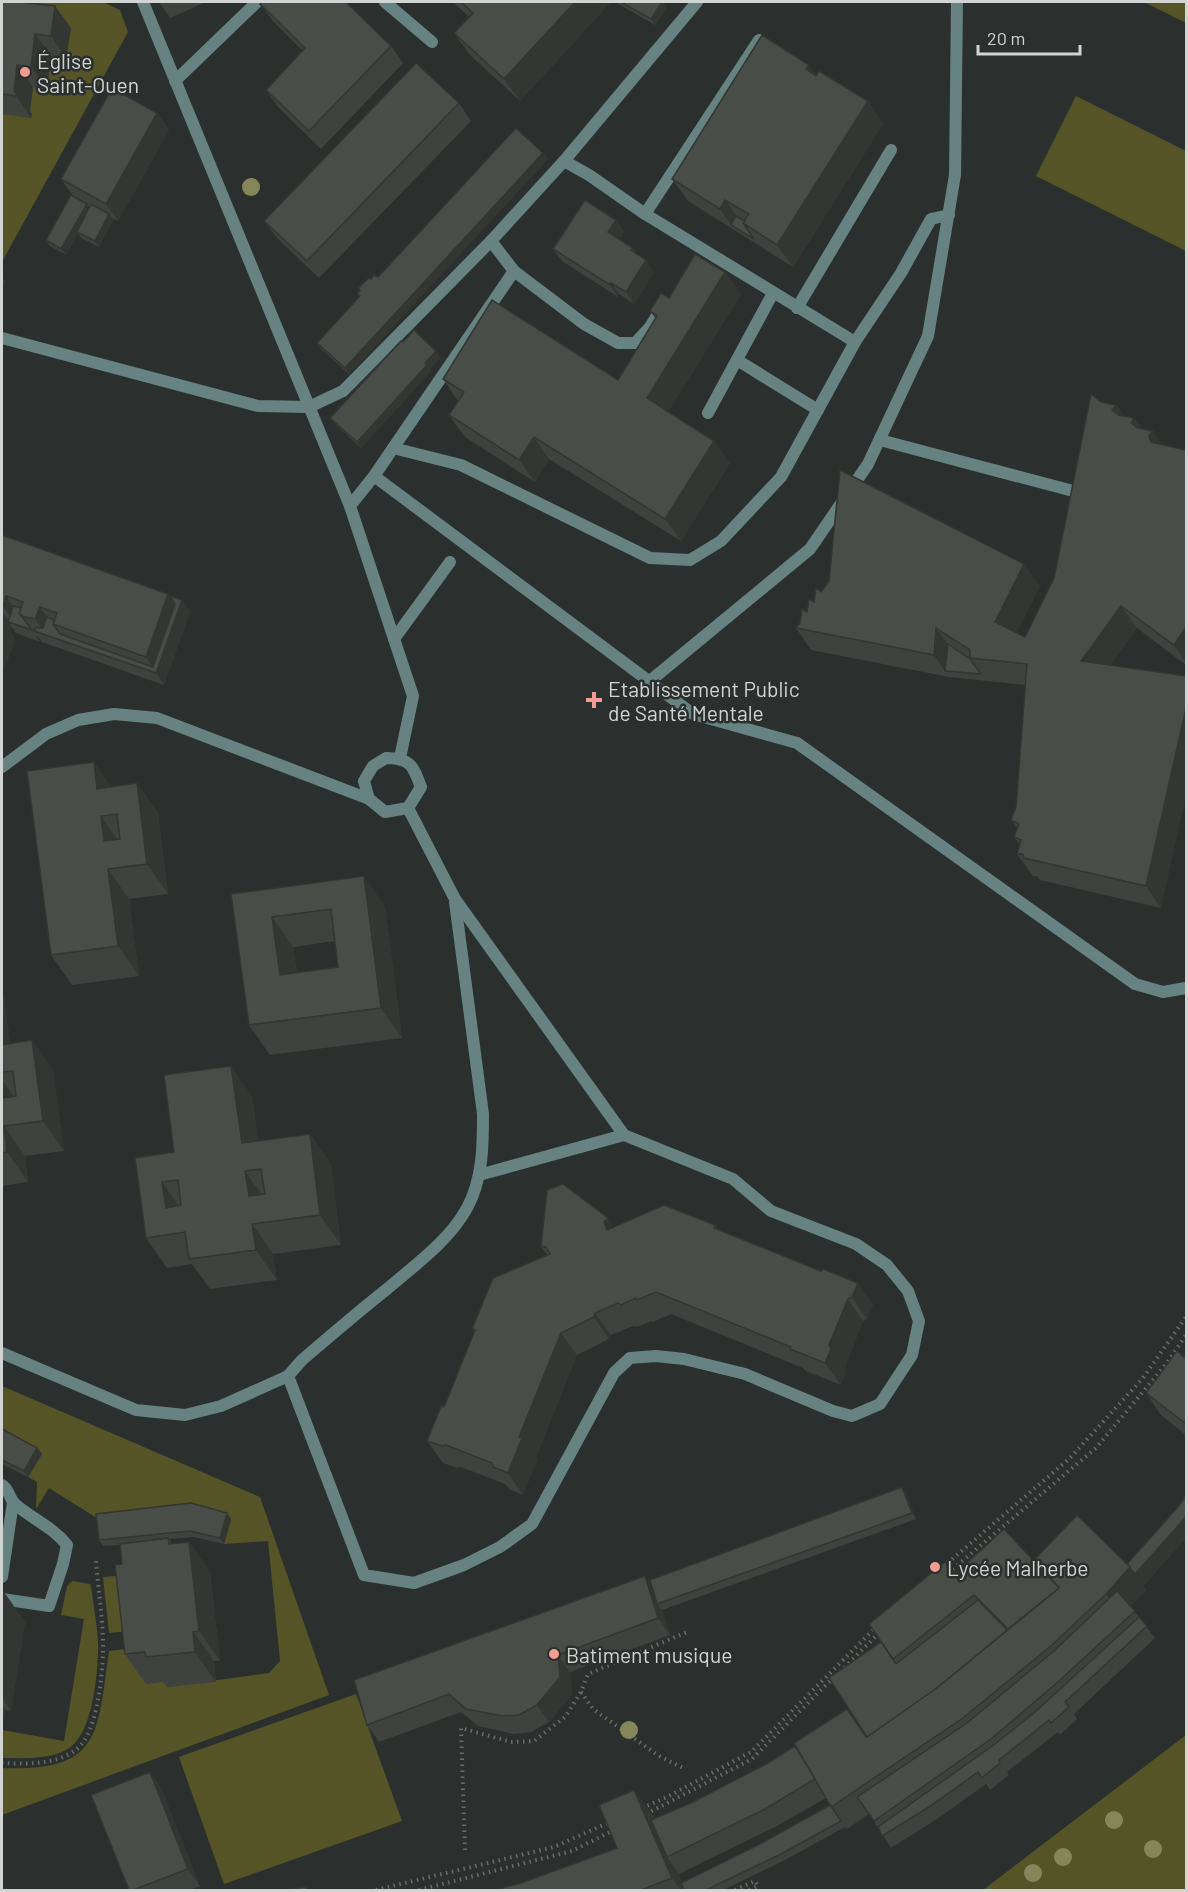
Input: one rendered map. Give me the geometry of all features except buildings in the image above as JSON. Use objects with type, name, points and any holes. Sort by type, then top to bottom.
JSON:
[{"type":"lane","points":[[143,2],[350,506],[413,696],[400,758]]},
{"type":"lane","points":[[175,81],[257,2]]},
{"type":"lane","points":[[385,2],[432,42]]},
{"type":"lane","points":[[2,338],[258,406],[309,407],[343,390],[491,241],[564,161],[697,2]]},
{"type":"lane","points":[[650,681],[810,549],[868,464],[928,336],[955,175],[957,2]]},
{"type":"lane","points":[[645,214],[759,40]]},
{"type":"lane","points":[[797,308],[891,150]]},
{"type":"lane","points":[[564,161],[589,175],[698,253],[855,342]]},
{"type":"lane","points":[[393,448],[461,465],[650,558],[690,560],[721,541],[781,477],[855,342],[901,273],[932,219],[949,215]]},
{"type":"lane","points":[[491,241],[514,271],[584,324],[618,344],[634,343],[650,327],[669,297]]},
{"type":"lane","points":[[350,506],[374,476],[514,271]]},
{"type":"lane","points":[[708,413],[772,293]]},
{"type":"lane","points":[[737,360],[818,410]]},
{"type":"lane","points":[[880,440],[1077,492]]},
{"type":"lane","points":[[374,476],[693,714],[797,743],[1135,984],[1163,992],[1186,988]]},
{"type":"lane","points":[[394,639],[450,562]]},
{"type":"lane","points":[[2,767],[46,734],[78,720],[114,714],[156,718],[369,799],[385,812],[408,808],[421,787],[413,766],[400,758],[386,758],[373,766],[364,781],[369,799]]},
{"type":"lane","points":[[288,1376],[364,1575],[414,1582],[464,1565],[500,1547],[532,1524],[614,1373],[630,1358],[665,1357],[745,1374],[832,1411],[852,1416],[880,1404],[912,1355],[919,1322],[908,1291],[887,1265],[856,1244],[771,1212],[733,1179],[624,1135],[455,899],[408,808]]},
{"type":"lane","points":[[2,1353],[136,1410],[185,1415],[221,1406],[288,1376],[302,1360],[423,1259],[447,1235],[467,1208],[479,1175],[483,1145],[483,1114],[455,899]]},
{"type":"lane","points":[[479,1175],[624,1135]]},
{"type":"lane","points":[[2,1485],[13,1502],[58,1534],[67,1545],[49,1606],[2,1599]]},
{"type":"lane","points":[[2,1577],[13,1502]]},
{"type":"path","points":[[936,1573],[1070,1458],[1143,1378],[1186,1317]]},
{"type":"path","points":[[939,1580],[1096,1448],[1167,1363],[1186,1335]]},
{"type":"path","points":[[2,1763],[28,1764],[67,1755],[79,1747],[87,1737],[93,1721],[103,1652],[96,1561]]},
{"type":"path","points":[[636,1811],[751,1752],[875,1627]]},
{"type":"path","points":[[643,1815],[752,1759],[882,1630]]},
{"type":"path","points":[[465,1850],[461,1728],[511,1742],[534,1741],[566,1717],[581,1692],[588,1674],[687,1632]]},
{"type":"path","points":[[581,1692],[593,1709],[659,1756],[683,1768]]},
{"type":"path","points":[[376,1890],[554,1846],[615,1820]]},
{"type":"path","points":[[419,1890],[572,1851],[613,1831]]},
{"type":"path","points":[[735,1890],[755,1881],[758,1886],[749,1890]]},
{"type":"shaded area","points":[[2,2],[103,2],[120,10],[128,32],[2,262]]},
{"type":"shaded area","points":[[1144,2],[1186,2],[1186,23]]},
{"type":"shaded area","points":[[1076,96],[1186,151],[1186,251],[1036,176]]},
{"type":"shaded area","points":[[2,1386],[260,1497],[329,1695],[2,1815],[2,1768],[35,1768],[59,1763],[76,1755],[88,1742],[96,1726],[101,1705],[109,1651],[142,1647],[166,1682],[167,1687],[269,1673],[280,1661],[268,1541],[224,1544],[231,1519],[100,1520],[49,1488],[36,1509],[37,1482],[28,1477],[41,1454],[2,1433]]},
{"type":"shaded area","points":[[141,1574],[140,1630],[109,1633],[103,1577]]},
{"type":"shaded area","points":[[72,1581],[90,1584],[97,1630],[98,1653],[94,1692],[82,1733],[75,1743],[59,1753],[43,1757],[2,1758],[2,1730],[64,1741],[84,1619],[61,1615],[67,1586]]},
{"type":"shaded area","points":[[356,1694],[402,1821],[224,1884],[179,1757]]},
{"type":"shaded area","points":[[1186,1735],[1186,1890],[983,1890]]},
{"type":"place","name":"Église Saint-Ouen","points":[[25,72]]},
{"type":"place","name":"Etablissement Public de Santé Mentale","points":[[594,700]]},
{"type":"place","name":"Lycée Malherbe","points":[[935,1567]]},
{"type":"place","name":"Batiment musique","points":[[554,1654]]}]
